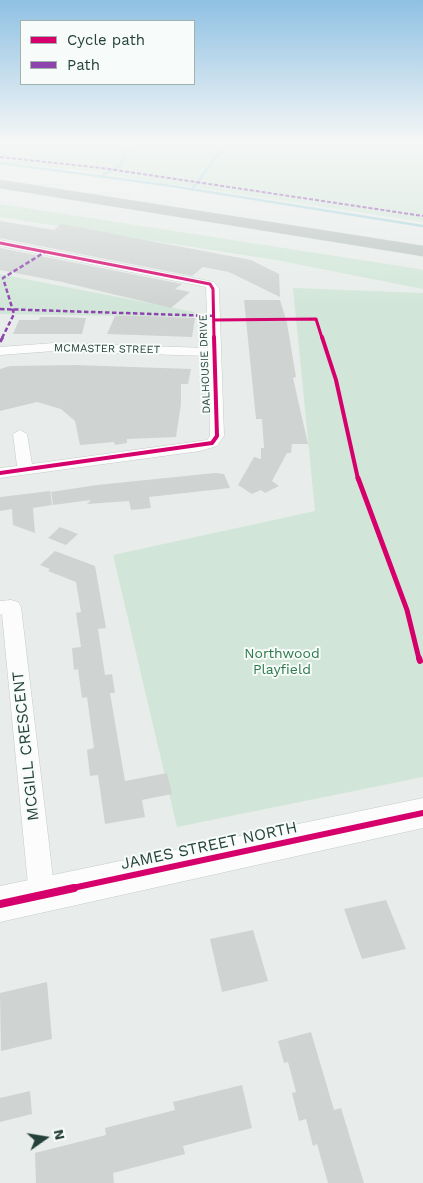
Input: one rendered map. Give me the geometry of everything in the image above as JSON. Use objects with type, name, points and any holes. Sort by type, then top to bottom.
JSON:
[{"type":"highway","points":[[91,196],[423,251]]},
{"type":"highway","points":[[104,196],[423,247]]},
{"type":"street","name":"DALHOUSIE DRIVE","points":[[0,243],[210,284],[213,289],[218,436],[212,443],[200,446],[0,473]]},
{"type":"street","name":"MCMASTER STREET","points":[[0,351],[54,347],[214,352]]},
{"type":"street","points":[[20,434],[25,470]]},
{"type":"street","name":"MCGILL CRESCENT","points":[[0,608],[11,607],[42,895]]},
{"type":"street","name":"JAMES STREET NORTH","points":[[0,904],[423,813]]},
{"type":"green space","points":[[252,196],[423,196],[423,222]]},
{"type":"green space","points":[[0,204],[423,270],[423,289],[276,260],[0,217]]},
{"type":"green space","points":[[0,274],[194,312],[194,317],[0,314]]},
{"type":"green space","name":"Northwood Playfield","points":[[293,288],[423,293],[423,777],[177,827],[113,555],[315,511]]},
{"type":"building","points":[[0,221],[54,230],[61,224],[251,260],[279,274],[280,297],[229,272],[203,267],[192,276],[0,238]]},
{"type":"building","points":[[0,248],[182,284],[175,289],[190,292],[171,308],[62,282],[0,270]]},
{"type":"building","points":[[244,300],[280,300],[287,323],[296,377],[293,378],[308,444],[292,444],[291,453],[287,453],[272,481],[279,486],[265,493],[261,490],[252,494],[238,485],[254,457],[261,459],[261,448],[264,448],[262,419],[256,419]]},
{"type":"building","points":[[115,316],[195,318],[192,337],[107,334]]},
{"type":"building","points":[[40,317],[86,318],[82,334],[13,334],[19,320],[39,320]]},
{"type":"building","points":[[75,365],[191,369],[188,384],[181,384],[181,404],[176,437],[127,439],[127,443],[115,445],[114,442],[80,445],[75,421],[61,409],[37,402],[0,411],[0,369],[10,366]]},
{"type":"building","points":[[215,473],[224,474],[230,488],[149,497],[151,508],[131,510],[129,501],[87,504],[91,500],[53,505],[51,492],[97,485]]},
{"type":"building","points":[[50,491],[52,505],[33,508],[35,533],[13,525],[12,509],[0,511],[0,497]]},
{"type":"building","points":[[60,527],[78,534],[66,545],[48,538]]},
{"type":"building","points":[[55,551],[95,566],[106,628],[98,629],[105,675],[112,674],[115,693],[110,693],[125,781],[167,773],[172,794],[142,800],[145,817],[105,824],[98,775],[90,776],[87,750],[94,748],[87,697],[82,698],[78,669],[74,670],[72,648],[81,647],[76,613],[81,612],[76,582],[48,571],[50,569],[40,565]]},
{"type":"building","points":[[386,900],[406,949],[362,959],[344,909]]},
{"type":"building","points":[[253,930],[268,981],[222,992],[210,939]]},
{"type":"building","points":[[47,982],[52,1039],[1,1051],[0,993]]},
{"type":"building","points":[[311,1032],[334,1110],[341,1108],[364,1183],[328,1183],[317,1144],[313,1146],[306,1119],[299,1121],[292,1093],[296,1092],[288,1062],[284,1063],[278,1041]]},
{"type":"building","points":[[242,1085],[252,1128],[183,1146],[185,1154],[113,1173],[114,1183],[36,1183],[35,1153],[106,1135],[105,1128],[175,1110],[173,1102]]},
{"type":"building","points":[[30,1091],[32,1114],[0,1122],[0,1098]]},
{"type":"waterway","points":[[236,196],[423,226]]},
{"type":"marked path","points":[[291,196],[423,216]]},
{"type":"marked path","points":[[0,342],[14,314],[3,278],[45,252]]},
{"type":"marked path","points":[[0,309],[214,316]]},
{"type":"cycle path","points":[[0,243],[210,284],[213,289],[217,436],[212,443],[200,446],[0,473]]},
{"type":"cycle path","points":[[214,320],[316,319],[336,380],[359,483],[407,610],[420,661]]},
{"type":"cycle path","points":[[0,904],[423,813]]}]
